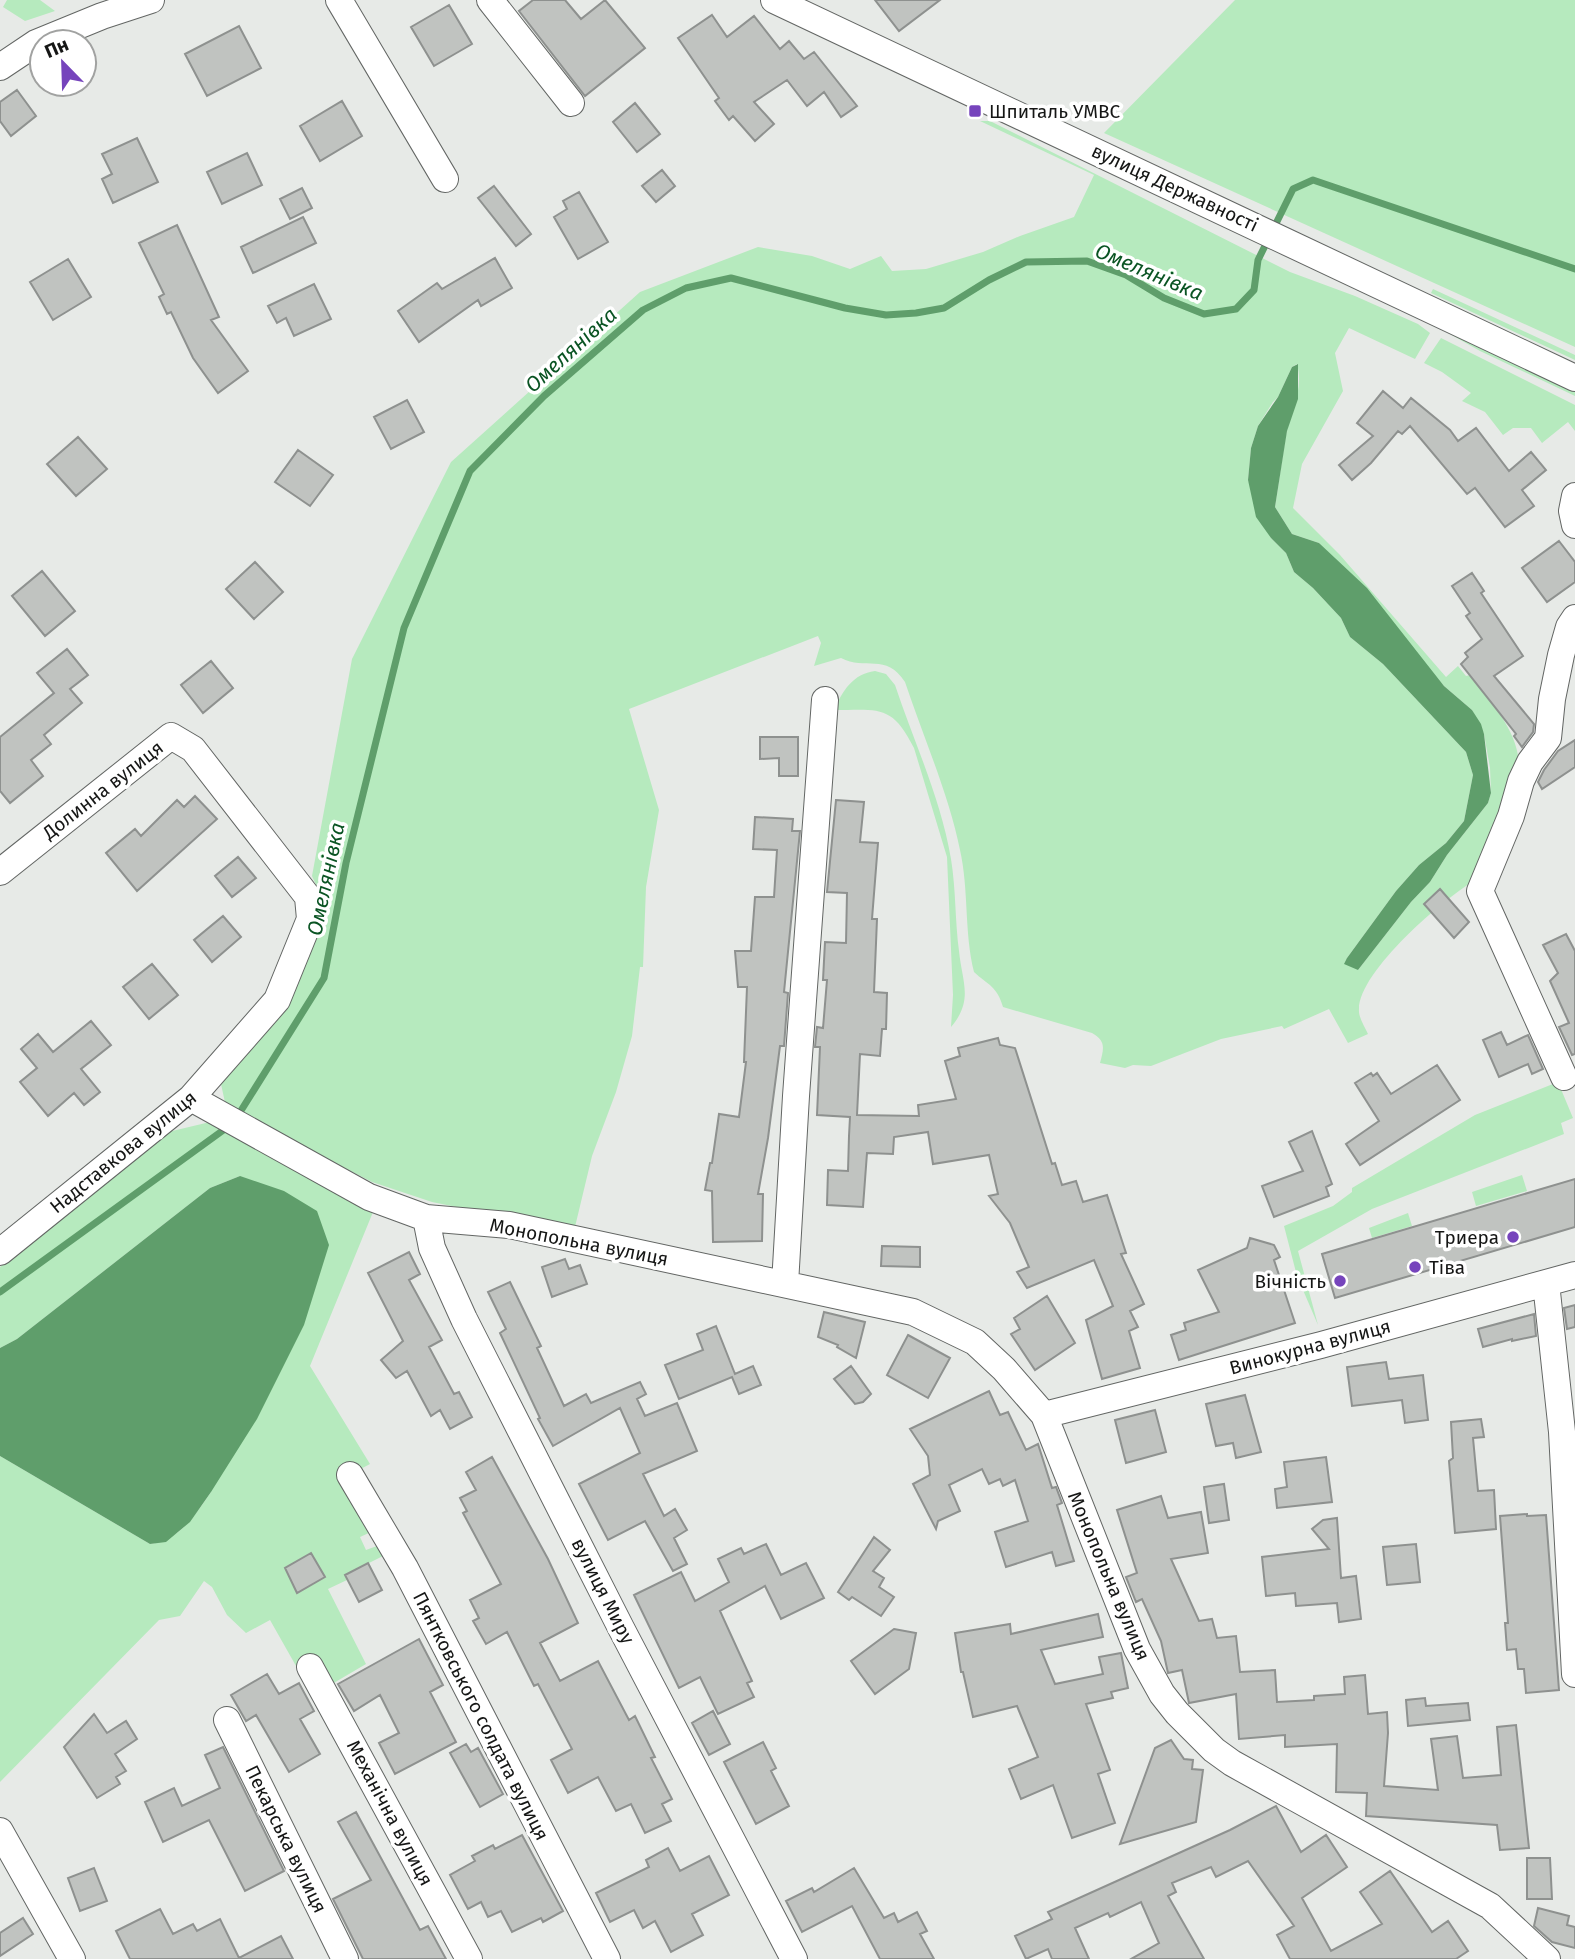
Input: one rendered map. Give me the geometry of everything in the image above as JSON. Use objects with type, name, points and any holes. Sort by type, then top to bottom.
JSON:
[{"type":"street","points":[[0,67],[36,43],[150,0]]},
{"type":"street","points":[[339,0],[445,179]]},
{"type":"street","points":[[490,0],[571,103]]},
{"type":"street","name":"вулиця Державності","points":[[774,0],[1575,378]]},
{"type":"street","points":[[1575,496],[1572,511],[1575,525]]},
{"type":"street","points":[[1564,1077],[1480,891],[1511,816],[1521,781],[1530,762],[1548,738],[1561,655],[1569,627],[1575,618]]},
{"type":"street","points":[[785,1284],[825,700]]},
{"type":"street","name":"Долинна вулиця","points":[[0,872],[171,736],[193,749],[308,897]]},
{"type":"street","name":"Надставкова вулиця","points":[[0,1252],[191,1098],[276,1000],[310,919],[308,897]]},
{"type":"street","name":"Монопольна вулиця","points":[[191,1098],[369,1197],[426,1218],[509,1225],[913,1312],[975,1342],[1004,1369],[1044,1415],[1137,1649],[1162,1693],[1177,1713],[1214,1750],[1232,1763],[1490,1906],[1547,1959]]},
{"type":"street","name":"вулиця Миру","points":[[426,1218],[432,1248],[464,1319],[627,1640],[794,1959]]},
{"type":"street","name":"Винокурна вулиця","points":[[1044,1415],[1321,1345],[1575,1275]]},
{"type":"street","points":[[1546,1283],[1562,1432],[1575,1674]]},
{"type":"street","name":"Пянтковського солдата вулиця","points":[[350,1475],[405,1568],[607,1959]]},
{"type":"street","name":"Механічна вулиця","points":[[310,1667],[469,1959]]},
{"type":"street","name":"Пекарська вулиця","points":[[227,1720],[345,1959]]},
{"type":"street","points":[[0,1831],[72,1959]]},
{"type":"shaded area","points":[[7,0],[40,0],[55,11],[25,21],[3,7]]},
{"type":"shaded area","points":[[1235,0],[1575,0],[1575,347],[1104,133]]},
{"type":"shaded area","points":[[980,121],[990,121],[1290,272],[1355,296],[1418,324],[1430,333],[1415,359],[1349,328],[1335,353],[1343,391],[1302,464],[1293,508],[1340,555],[1446,677],[1458,666],[1466,676],[1470,675],[1507,726],[1519,762],[1477,879],[1406,936],[1373,975],[1363,993],[1359,1012],[1368,1034],[1348,1043],[1329,1009],[1284,1029],[1282,1026],[1221,1039],[1151,1066],[1133,1065],[1125,1068],[1100,1063],[1103,1045],[1092,1033],[1003,1007],[995,990],[974,972],[965,880],[955,829],[943,787],[905,682],[898,673],[883,665],[850,662],[841,658],[814,666],[821,643],[818,636],[629,709],[659,810],[646,887],[643,967],[640,967],[632,1036],[616,1092],[592,1156],[574,1231],[432,1202],[372,1182],[226,1107],[221,1084],[288,1007],[323,921],[321,896],[312,876],[352,659],[451,462],[640,292],[758,247],[812,256],[850,269],[881,256],[892,271],[926,269],[983,252],[1074,217],[1094,175]],"holes":[[[1297,364],[1298,391],[1286,435],[1275,507],[1292,534],[1319,543],[1444,686],[1472,710],[1484,734],[1490,768],[1491,793],[1488,803],[1447,855],[1430,882],[1358,970],[1347,958],[1396,891],[1419,865],[1446,843],[1464,821],[1473,775],[1466,752],[1383,664],[1350,637],[1341,618],[1294,572],[1286,553],[1271,538],[1248,480],[1251,448],[1258,426],[1278,397],[1292,367]]]},
{"type":"shaded area","points":[[1433,289],[1575,355],[1575,360],[1431,293]]},
{"type":"shaded area","points":[[1427,321],[1575,390],[1575,396],[1480,351]]},
{"type":"shaded area","points":[[1441,338],[1575,405],[1575,431],[1568,422],[1542,443],[1531,428],[1513,428],[1503,435],[1485,412],[1462,401],[1471,393],[1424,363]]},
{"type":"shaded area","points":[[1298,364],[1298,399],[1287,431],[1275,507],[1292,534],[1319,543],[1367,588],[1444,686],[1472,710],[1484,734],[1491,793],[1488,803],[1447,855],[1430,882],[1358,970],[1344,964],[1347,958],[1396,891],[1419,865],[1446,843],[1464,821],[1473,775],[1466,752],[1383,664],[1350,637],[1341,618],[1294,572],[1286,553],[1256,517],[1248,480],[1251,448],[1258,426],[1278,397],[1292,367]]},
{"type":"shaded area","points":[[875,671],[886,674],[895,685],[947,837],[965,990],[962,1008],[951,1027],[953,995],[947,857],[914,748],[899,724],[883,712],[834,710],[855,679]]},
{"type":"shaded area","points":[[1558,1082],[1573,1118],[1561,1123],[1564,1134],[1372,1209],[1298,1251],[1318,1325],[1297,1276],[1284,1226],[1333,1206],[1352,1192],[1352,1188],[1475,1115]]},
{"type":"shaded area","points":[[210,1122],[373,1212],[310,1366],[370,1464],[342,1479],[371,1532],[360,1537],[366,1550],[377,1546],[383,1556],[345,1575],[347,1580],[328,1589],[366,1664],[332,1684],[300,1673],[270,1620],[246,1633],[227,1615],[212,1587],[204,1581],[180,1616],[159,1620],[0,1782],[0,1456],[150,1544],[170,1537],[193,1518],[211,1492],[240,1176],[210,1188],[17,1339],[0,1348],[0,1267],[168,1132]]},
{"type":"shaded area","points":[[1522,1175],[1527,1191],[1476,1206],[1472,1192]]},
{"type":"shaded area","points":[[240,1176],[284,1191],[317,1211],[329,1245],[304,1325],[257,1419],[190,1522],[166,1542],[150,1544],[0,1456],[0,1348],[17,1339],[210,1188]]},
{"type":"shaded area","points":[[1408,1213],[1412,1226],[1372,1238],[1369,1228]]},
{"type":"building","points":[[533,0],[565,0],[581,19],[605,0],[645,48],[585,96],[519,11]]},
{"type":"building","points":[[875,0],[940,0],[899,31]]},
{"type":"building","points":[[449,5],[472,44],[434,66],[411,27]]},
{"type":"building","points":[[712,15],[727,37],[754,16],[780,49],[789,41],[804,59],[814,52],[857,106],[841,117],[824,92],[807,106],[787,80],[754,102],[774,124],[755,141],[733,116],[729,120],[715,101],[719,98],[678,38]]},
{"type":"building","points":[[239,26],[261,68],[207,96],[185,54]]},
{"type":"building","points":[[17,90],[36,116],[11,136],[0,121],[0,102]]},
{"type":"building","points":[[342,101],[362,136],[320,161],[300,126]]},
{"type":"building","points":[[635,103],[660,134],[637,152],[613,122]]},
{"type":"building","points":[[137,138],[158,182],[113,203],[102,179],[112,174],[102,154]]},
{"type":"building","points":[[247,153],[262,185],[222,204],[207,172]]},
{"type":"building","points":[[662,170],[675,186],[656,202],[642,186]]},
{"type":"building","points":[[494,186],[531,234],[516,246],[478,198]]},
{"type":"building","points":[[302,188],[312,208],[290,219],[280,199]]},
{"type":"building","points":[[579,192],[608,242],[578,259],[554,217],[567,209],[563,201]]},
{"type":"building","points":[[303,217],[316,243],[253,273],[241,247]]},
{"type":"building","points":[[177,225],[219,317],[211,320],[248,371],[218,393],[193,358],[171,312],[167,314],[159,297],[164,294],[139,243]]},
{"type":"building","points":[[495,258],[512,288],[481,306],[478,300],[419,342],[398,311],[437,283],[442,289]]},
{"type":"building","points":[[68,259],[91,297],[53,320],[30,282]]},
{"type":"building","points":[[314,284],[331,319],[294,336],[286,318],[277,323],[268,306]]},
{"type":"building","points":[[1383,391],[1403,408],[1411,398],[1450,430],[1458,441],[1476,428],[1509,471],[1531,452],[1546,470],[1522,490],[1534,506],[1505,527],[1475,488],[1467,494],[1410,426],[1402,434],[1398,431],[1371,463],[1352,480],[1339,465],[1373,436],[1357,423]]},
{"type":"building","points":[[407,400],[424,432],[391,449],[374,417]]},
{"type":"building","points":[[78,437],[107,469],[76,496],[47,464]]},
{"type":"building","points":[[298,450],[333,475],[310,506],[275,482]]},
{"type":"building","points":[[1559,541],[1575,562],[1575,582],[1547,602],[1522,568]]},
{"type":"building","points":[[255,562],[283,592],[254,619],[226,589]]},
{"type":"building","points":[[42,571],[75,611],[45,636],[12,596]]},
{"type":"building","points":[[1472,573],[1484,591],[1481,593],[1523,656],[1494,676],[1534,724],[1533,732],[1522,747],[1514,736],[1516,734],[1461,664],[1468,657],[1465,653],[1482,639],[1466,616],[1470,613],[1452,586]]},
{"type":"building","points":[[67,649],[88,675],[70,689],[82,703],[44,735],[51,744],[31,760],[43,776],[10,803],[0,791],[0,737],[54,693],[37,673]]},
{"type":"building","points":[[211,661],[233,688],[203,713],[181,685]]},
{"type":"building","points":[[760,737],[798,737],[798,776],[779,776],[779,758],[760,759]]},
{"type":"building","points":[[1575,740],[1575,767],[1542,789],[1538,782],[1544,770],[1558,751]]},
{"type":"building","points":[[195,796],[217,819],[137,891],[106,853],[135,829],[141,836],[177,800],[184,807]]},
{"type":"building","points":[[836,800],[864,802],[860,842],[878,843],[872,919],[877,919],[874,992],[887,993],[886,1029],[882,1029],[880,1056],[860,1054],[857,1115],[919,1116],[918,1105],[956,1099],[945,1061],[960,1056],[958,1048],[998,1038],[1000,1045],[1015,1048],[1052,1164],[1055,1163],[1062,1185],[1076,1181],[1083,1202],[1107,1195],[1126,1253],[1121,1254],[1144,1304],[1130,1311],[1138,1327],[1129,1331],[1140,1368],[1102,1379],[1086,1320],[1113,1306],[1094,1260],[1027,1288],[1017,1272],[1029,1267],[1010,1223],[989,1196],[998,1194],[989,1155],[933,1164],[928,1132],[894,1137],[893,1154],[867,1153],[863,1207],[827,1205],[828,1170],[848,1171],[850,1117],[817,1115],[820,1047],[815,1047],[817,1027],[823,1028],[827,980],[823,980],[825,942],[846,943],[847,893],[827,892]]},
{"type":"building","points":[[755,817],[793,819],[792,831],[800,831],[784,992],[788,993],[784,1046],[780,1046],[758,1194],[763,1194],[762,1241],[713,1242],[712,1191],[705,1190],[719,1114],[739,1117],[746,1062],[747,987],[738,987],[735,951],[751,951],[755,897],[774,897],[777,850],[753,849]]},
{"type":"building","points":[[238,857],[256,878],[232,897],[215,876]]},
{"type":"building","points":[[1440,889],[1469,922],[1454,938],[1424,904]]},
{"type":"building","points":[[223,916],[241,937],[212,962],[194,940]]},
{"type":"building","points":[[1566,934],[1575,951],[1575,1054],[1572,1055],[1559,1027],[1569,1023],[1550,981],[1558,973],[1543,945]]},
{"type":"building","points":[[152,964],[178,995],[149,1019],[123,987]]},
{"type":"building","points":[[91,1021],[111,1045],[81,1069],[100,1092],[84,1105],[74,1093],[48,1116],[20,1082],[37,1068],[21,1049],[38,1034],[53,1052]]},
{"type":"building","points":[[1501,1032],[1507,1045],[1528,1035],[1543,1069],[1532,1074],[1528,1064],[1499,1077],[1483,1040]]},
{"type":"building","points":[[1437,1065],[1460,1100],[1360,1165],[1346,1144],[1379,1121],[1355,1083],[1371,1073],[1373,1076],[1377,1073],[1391,1094]]},
{"type":"building","points":[[1312,1131],[1332,1184],[1326,1187],[1329,1196],[1274,1217],[1262,1186],[1303,1171],[1289,1142]]},
{"type":"building","points":[[1575,1179],[1575,1227],[1335,1298],[1322,1254]]},
{"type":"building","points":[[1250,1238],[1274,1245],[1280,1257],[1274,1260],[1295,1323],[1179,1360],[1171,1335],[1186,1330],[1184,1323],[1219,1312],[1198,1270],[1247,1248]]},
{"type":"building","points":[[882,1246],[920,1247],[920,1267],[881,1266]]},
{"type":"building","points":[[409,1252],[420,1274],[409,1280],[442,1340],[429,1347],[454,1394],[459,1392],[472,1417],[450,1429],[440,1410],[431,1416],[407,1371],[396,1378],[381,1360],[403,1341],[368,1273]]},
{"type":"building","points":[[565,1259],[569,1269],[580,1265],[587,1284],[552,1297],[542,1267]]},
{"type":"building","points":[[510,1282],[541,1346],[537,1348],[564,1406],[586,1394],[591,1403],[640,1382],[646,1394],[637,1399],[645,1416],[677,1403],[697,1451],[643,1474],[664,1516],[675,1509],[687,1530],[674,1538],[687,1564],[673,1571],[645,1521],[608,1540],[579,1484],[640,1453],[620,1408],[553,1446],[538,1419],[540,1418],[500,1333],[506,1329],[488,1292]]},
{"type":"building","points":[[1047,1296],[1075,1343],[1035,1370],[1011,1334],[1020,1329],[1014,1318]]},
{"type":"building","points":[[1575,1305],[1575,1327],[1567,1329],[1564,1308]]},
{"type":"building","points":[[824,1312],[865,1322],[856,1358],[837,1347],[838,1345],[818,1337]]},
{"type":"building","points":[[1534,1314],[1536,1336],[1483,1347],[1478,1329]]},
{"type":"building","points":[[716,1326],[735,1374],[753,1366],[761,1385],[739,1394],[732,1377],[679,1399],[665,1365],[703,1350],[697,1334]]},
{"type":"building","points":[[908,1335],[950,1358],[928,1398],[887,1375]]},
{"type":"building","points":[[1386,1362],[1389,1379],[1423,1375],[1428,1420],[1405,1423],[1402,1400],[1352,1406],[1347,1367]]},
{"type":"building","points":[[851,1366],[871,1394],[863,1402],[855,1404],[834,1379]]},
{"type":"building","points":[[989,1391],[1000,1415],[1008,1412],[1026,1450],[1038,1444],[1052,1488],[1056,1487],[1062,1503],[1057,1505],[1074,1561],[1056,1566],[1052,1552],[1006,1567],[995,1532],[1028,1521],[1015,1480],[1003,1486],[1000,1479],[989,1484],[982,1469],[949,1485],[960,1511],[938,1521],[936,1529],[913,1484],[930,1475],[928,1456],[910,1429]]},
{"type":"building","points":[[1245,1395],[1261,1452],[1236,1458],[1233,1443],[1216,1446],[1206,1404]]},
{"type":"building","points":[[1155,1410],[1166,1452],[1126,1463],[1115,1420]]},
{"type":"building","points":[[1481,1419],[1484,1437],[1473,1438],[1478,1491],[1494,1490],[1496,1529],[1455,1533],[1449,1461],[1453,1458],[1451,1422]]},
{"type":"building","points":[[492,1457],[548,1559],[578,1623],[540,1643],[560,1681],[598,1661],[629,1720],[635,1716],[655,1757],[651,1758],[672,1799],[662,1804],[671,1821],[645,1833],[631,1804],[616,1811],[598,1777],[568,1793],[551,1760],[572,1749],[538,1684],[534,1686],[507,1632],[486,1644],[473,1621],[479,1618],[470,1600],[501,1584],[463,1513],[467,1511],[460,1498],[476,1490],[466,1472]]},
{"type":"building","points":[[1326,1457],[1332,1502],[1277,1508],[1275,1489],[1287,1487],[1284,1462]]},
{"type":"building","points":[[1224,1484],[1229,1520],[1209,1523],[1204,1487]]},
{"type":"building","points":[[1161,1496],[1168,1518],[1201,1512],[1208,1553],[1171,1559],[1199,1621],[1212,1619],[1217,1638],[1236,1636],[1240,1672],[1275,1670],[1277,1702],[1314,1700],[1314,1696],[1345,1694],[1344,1677],[1365,1675],[1368,1714],[1387,1712],[1384,1786],[1438,1790],[1431,1739],[1457,1736],[1463,1778],[1501,1775],[1497,1727],[1516,1725],[1529,1848],[1500,1850],[1497,1825],[1366,1816],[1367,1793],[1336,1792],[1337,1744],[1285,1747],[1285,1735],[1239,1739],[1236,1694],[1189,1703],[1182,1670],[1168,1673],[1161,1641],[1142,1599],[1136,1602],[1126,1577],[1137,1573],[1117,1510]]},
{"type":"building","points":[[1546,1515],[1559,1690],[1526,1693],[1524,1669],[1518,1669],[1516,1649],[1507,1650],[1505,1623],[1508,1623],[1500,1516]]},
{"type":"building","points":[[1337,1518],[1341,1578],[1356,1576],[1361,1619],[1339,1622],[1337,1603],[1296,1606],[1295,1593],[1266,1596],[1262,1557],[1329,1549],[1312,1529],[1323,1520]]},
{"type":"building","points":[[874,1537],[890,1550],[873,1571],[884,1578],[879,1587],[894,1597],[881,1616],[852,1597],[849,1600],[838,1592]]},
{"type":"building","points":[[766,1544],[781,1575],[806,1563],[824,1598],[781,1619],[765,1586],[720,1611],[752,1681],[747,1683],[754,1697],[718,1714],[700,1677],[679,1688],[634,1595],[681,1572],[695,1601],[729,1582],[718,1559],[741,1548],[744,1554]]},
{"type":"building","points":[[1416,1544],[1420,1582],[1387,1585],[1383,1547]]},
{"type":"building","points":[[311,1553],[325,1577],[297,1593],[285,1568]]},
{"type":"building","points":[[368,1563],[382,1590],[359,1602],[345,1575]]},
{"type":"building","points":[[1098,1614],[1103,1637],[1041,1650],[1055,1684],[1103,1674],[1099,1657],[1121,1653],[1128,1688],[1111,1692],[1113,1698],[1086,1704],[1110,1770],[1098,1774],[1115,1823],[1072,1838],[1053,1785],[1021,1799],[1009,1769],[1038,1757],[1017,1706],[973,1717],[961,1672],[955,1633],[1010,1624],[1011,1634]]},
{"type":"building","points":[[894,1629],[916,1633],[909,1669],[875,1694],[851,1661]]},
{"type":"building","points":[[419,1639],[443,1685],[430,1692],[456,1742],[395,1774],[379,1743],[399,1733],[380,1695],[354,1711],[338,1684]]},
{"type":"building","points":[[267,1674],[279,1694],[299,1683],[314,1711],[300,1719],[320,1754],[289,1772],[256,1715],[246,1721],[231,1695]]},
{"type":"building","points":[[1425,1698],[1426,1706],[1468,1703],[1470,1720],[1408,1726],[1406,1700]]},
{"type":"building","points":[[713,1711],[730,1744],[709,1755],[692,1723]]},
{"type":"building","points":[[94,1714],[107,1733],[126,1721],[137,1739],[115,1754],[126,1771],[116,1777],[120,1784],[97,1798],[64,1747]]},
{"type":"building","points":[[1171,1740],[1184,1759],[1193,1760],[1192,1769],[1203,1770],[1196,1822],[1120,1844],[1155,1748]]},
{"type":"building","points":[[763,1742],[776,1768],[771,1771],[789,1806],[756,1824],[724,1762]]},
{"type":"building","points":[[466,1744],[471,1752],[478,1748],[503,1794],[480,1807],[450,1753]]},
{"type":"building","points":[[223,1747],[284,1871],[245,1891],[209,1820],[163,1842],[145,1802],[174,1788],[182,1806],[220,1788],[205,1755]]},
{"type":"building","points":[[1276,1806],[1301,1852],[1326,1835],[1347,1867],[1302,1898],[1331,1951],[1382,1924],[1360,1892],[1390,1871],[1432,1932],[1448,1921],[1468,1951],[1456,1959],[1290,1959],[1277,1935],[1294,1926],[1248,1861],[1216,1877],[1211,1867],[1172,1883],[1176,1892],[1168,1896],[1204,1959],[1131,1959],[1159,1943],[1141,1902],[1110,1917],[1108,1913],[1075,1928],[1089,1959],[1052,1959],[1048,1949],[1026,1959],[1015,1936],[1052,1919],[1048,1912],[1230,1830]]},
{"type":"building","points":[[356,1812],[420,1930],[428,1926],[446,1959],[363,1959],[333,1899],[371,1880],[338,1822]]},
{"type":"building","points":[[522,1835],[563,1911],[543,1922],[541,1918],[512,1932],[501,1911],[488,1917],[481,1902],[468,1909],[450,1875],[475,1861],[472,1856],[493,1845],[495,1849]]},
{"type":"building","points":[[668,1848],[680,1871],[709,1856],[729,1895],[692,1914],[703,1935],[671,1952],[655,1921],[643,1928],[634,1910],[610,1922],[596,1893],[649,1867],[646,1860]]},
{"type":"building","points":[[1527,1858],[1550,1858],[1552,1899],[1527,1899]]},
{"type":"building","points":[[94,1868],[107,1901],[80,1911],[68,1878]]},
{"type":"building","points":[[854,1868],[884,1918],[894,1913],[898,1922],[917,1912],[927,1931],[920,1934],[934,1959],[880,1959],[852,1906],[802,1932],[786,1901],[812,1888],[814,1892]]},
{"type":"building","points":[[1538,1908],[1569,1916],[1567,1925],[1575,1927],[1575,1948],[1552,1942],[1534,1926]]},
{"type":"building","points":[[160,1909],[173,1934],[193,1924],[197,1931],[220,1919],[239,1958],[281,1936],[293,1959],[130,1959],[116,1931]]},
{"type":"building","points":[[23,1918],[33,1934],[0,1956],[0,1933]]},
{"type":"waterway","name":"Омелянівка","points":[[237,1117],[324,978],[346,863],[404,628],[470,471],[544,396],[643,310],[686,288],[731,278],[845,308],[886,315],[916,313],[944,308],[989,280],[1026,262],[1087,261],[1126,275],[1164,298],[1204,314],[1236,309],[1254,290],[1258,260],[1293,189],[1313,180],[1575,269]]},
{"type":"waterway","name":"Омелянівка","points":[[0,1292],[229,1126]]},
{"type":"place","name":"Шпиталь УМВС","points":[[975,111]]},
{"type":"place","name":"Триера","points":[[1513,1237]]},
{"type":"place","name":"Тіва","points":[[1415,1267]]},
{"type":"place","name":"Вічність","points":[[1340,1281]]}]
